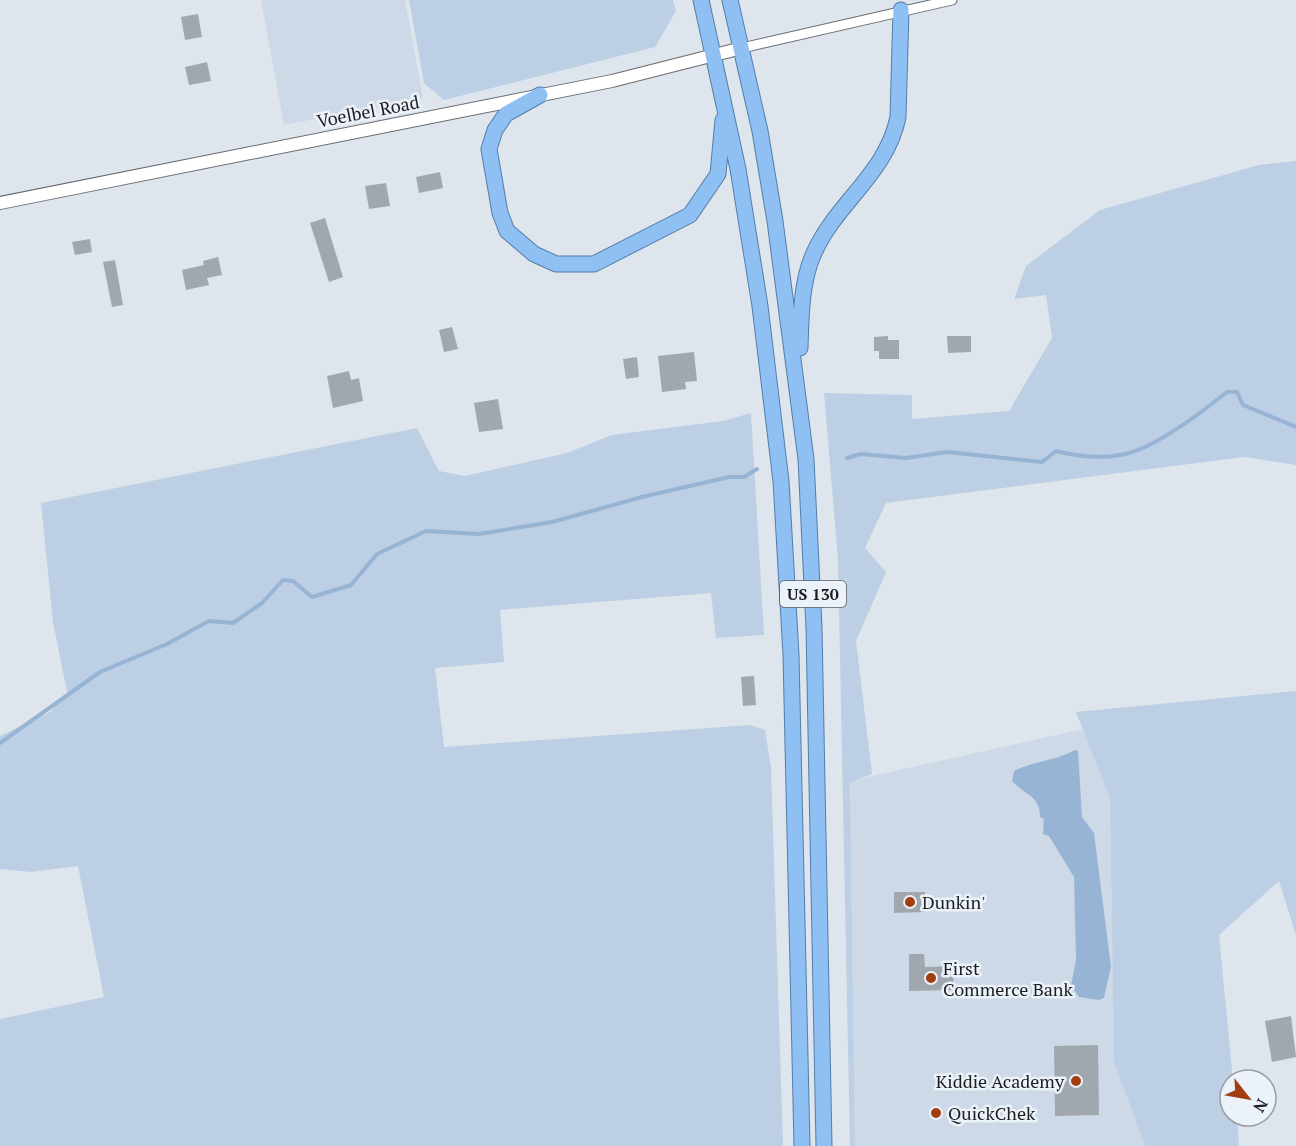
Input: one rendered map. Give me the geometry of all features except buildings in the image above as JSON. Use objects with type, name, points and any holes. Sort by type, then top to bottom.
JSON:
[{"type":"highway","name":"US 130","points":[[701,0],[725,105],[760,306],[784,522],[791,655],[802,1146]]},
{"type":"highway","name":"US 130","points":[[730,0],[742,48],[775,221],[806,459],[814,628],[824,1146]]},
{"type":"highway","points":[[799,396],[801,322],[811,260],[820,242],[883,158],[894,134],[898,117],[901,5]]},
{"type":"highway","points":[[540,95],[506,114],[495,130],[489,149],[500,213],[507,231],[534,254],[556,264],[594,264],[690,215],[718,174],[725,105]]},
{"type":"street","points":[[742,48],[901,5],[952,0]]},
{"type":"street","name":"Voelbel Road","points":[[0,203],[612,81],[742,48]]},
{"type":"shaded area","points":[[261,0],[405,0],[423,98],[284,125]]},
{"type":"shaded area","points":[[409,0],[673,0],[676,11],[655,47],[444,100],[424,83]]},
{"type":"shaded area","points":[[1296,161],[1296,465],[1244,457],[886,503],[865,548],[886,572],[856,641],[872,774],[850,782],[855,1146],[850,1146],[838,559],[824,393],[912,395],[912,419],[1009,411],[1052,338],[1046,295],[1014,299],[1026,266],[1100,210],[1259,165]]},
{"type":"shaded area","points":[[751,413],[764,635],[716,638],[711,593],[500,610],[504,662],[435,668],[444,747],[750,725],[765,730],[771,768],[783,1146],[0,1146],[0,1019],[104,997],[78,866],[31,872],[0,869],[0,736],[50,712],[67,692],[53,622],[41,503],[417,428],[439,471],[465,476],[567,453],[612,435],[723,421]]},
{"type":"shaded area","points":[[1296,691],[1296,935],[1279,881],[1219,935],[1232,1068],[1218,1068],[1218,1128],[1238,1128],[1239,1146],[1145,1146],[1114,1062],[1110,798],[1076,712]]},
{"type":"shaded area","points":[[1083,729],[1110,798],[1114,1062],[1145,1146],[855,1146],[850,781]]},
{"type":"shaded area","points":[[1075,750],[1078,751],[1082,817],[1094,833],[1111,967],[1104,998],[1099,1000],[1079,997],[1071,985],[1076,960],[1074,877],[1049,836],[1043,834],[1044,819],[1040,817],[1037,804],[1031,796],[1012,781],[1014,771]]},
{"type":"waterway","points":[[847,458],[861,454],[906,458],[947,452],[1042,462],[1056,451],[1088,456],[1120,455],[1133,452],[1161,439],[1191,420],[1227,392],[1237,392],[1243,405],[1296,427]]},
{"type":"waterway","points":[[0,743],[100,672],[167,644],[209,621],[233,623],[262,603],[283,580],[293,581],[312,597],[351,585],[377,554],[426,531],[479,534],[552,522],[642,497],[729,477],[744,477],[757,469]]},
{"type":"place","name":"Dunkin'","points":[[910,902]]},
{"type":"place","name":"First Commerce Bank","points":[[931,978]]},
{"type":"place","name":"Kiddie Academy","points":[[1076,1081]]},
{"type":"place","name":"QuickChek","points":[[936,1113]]}]
